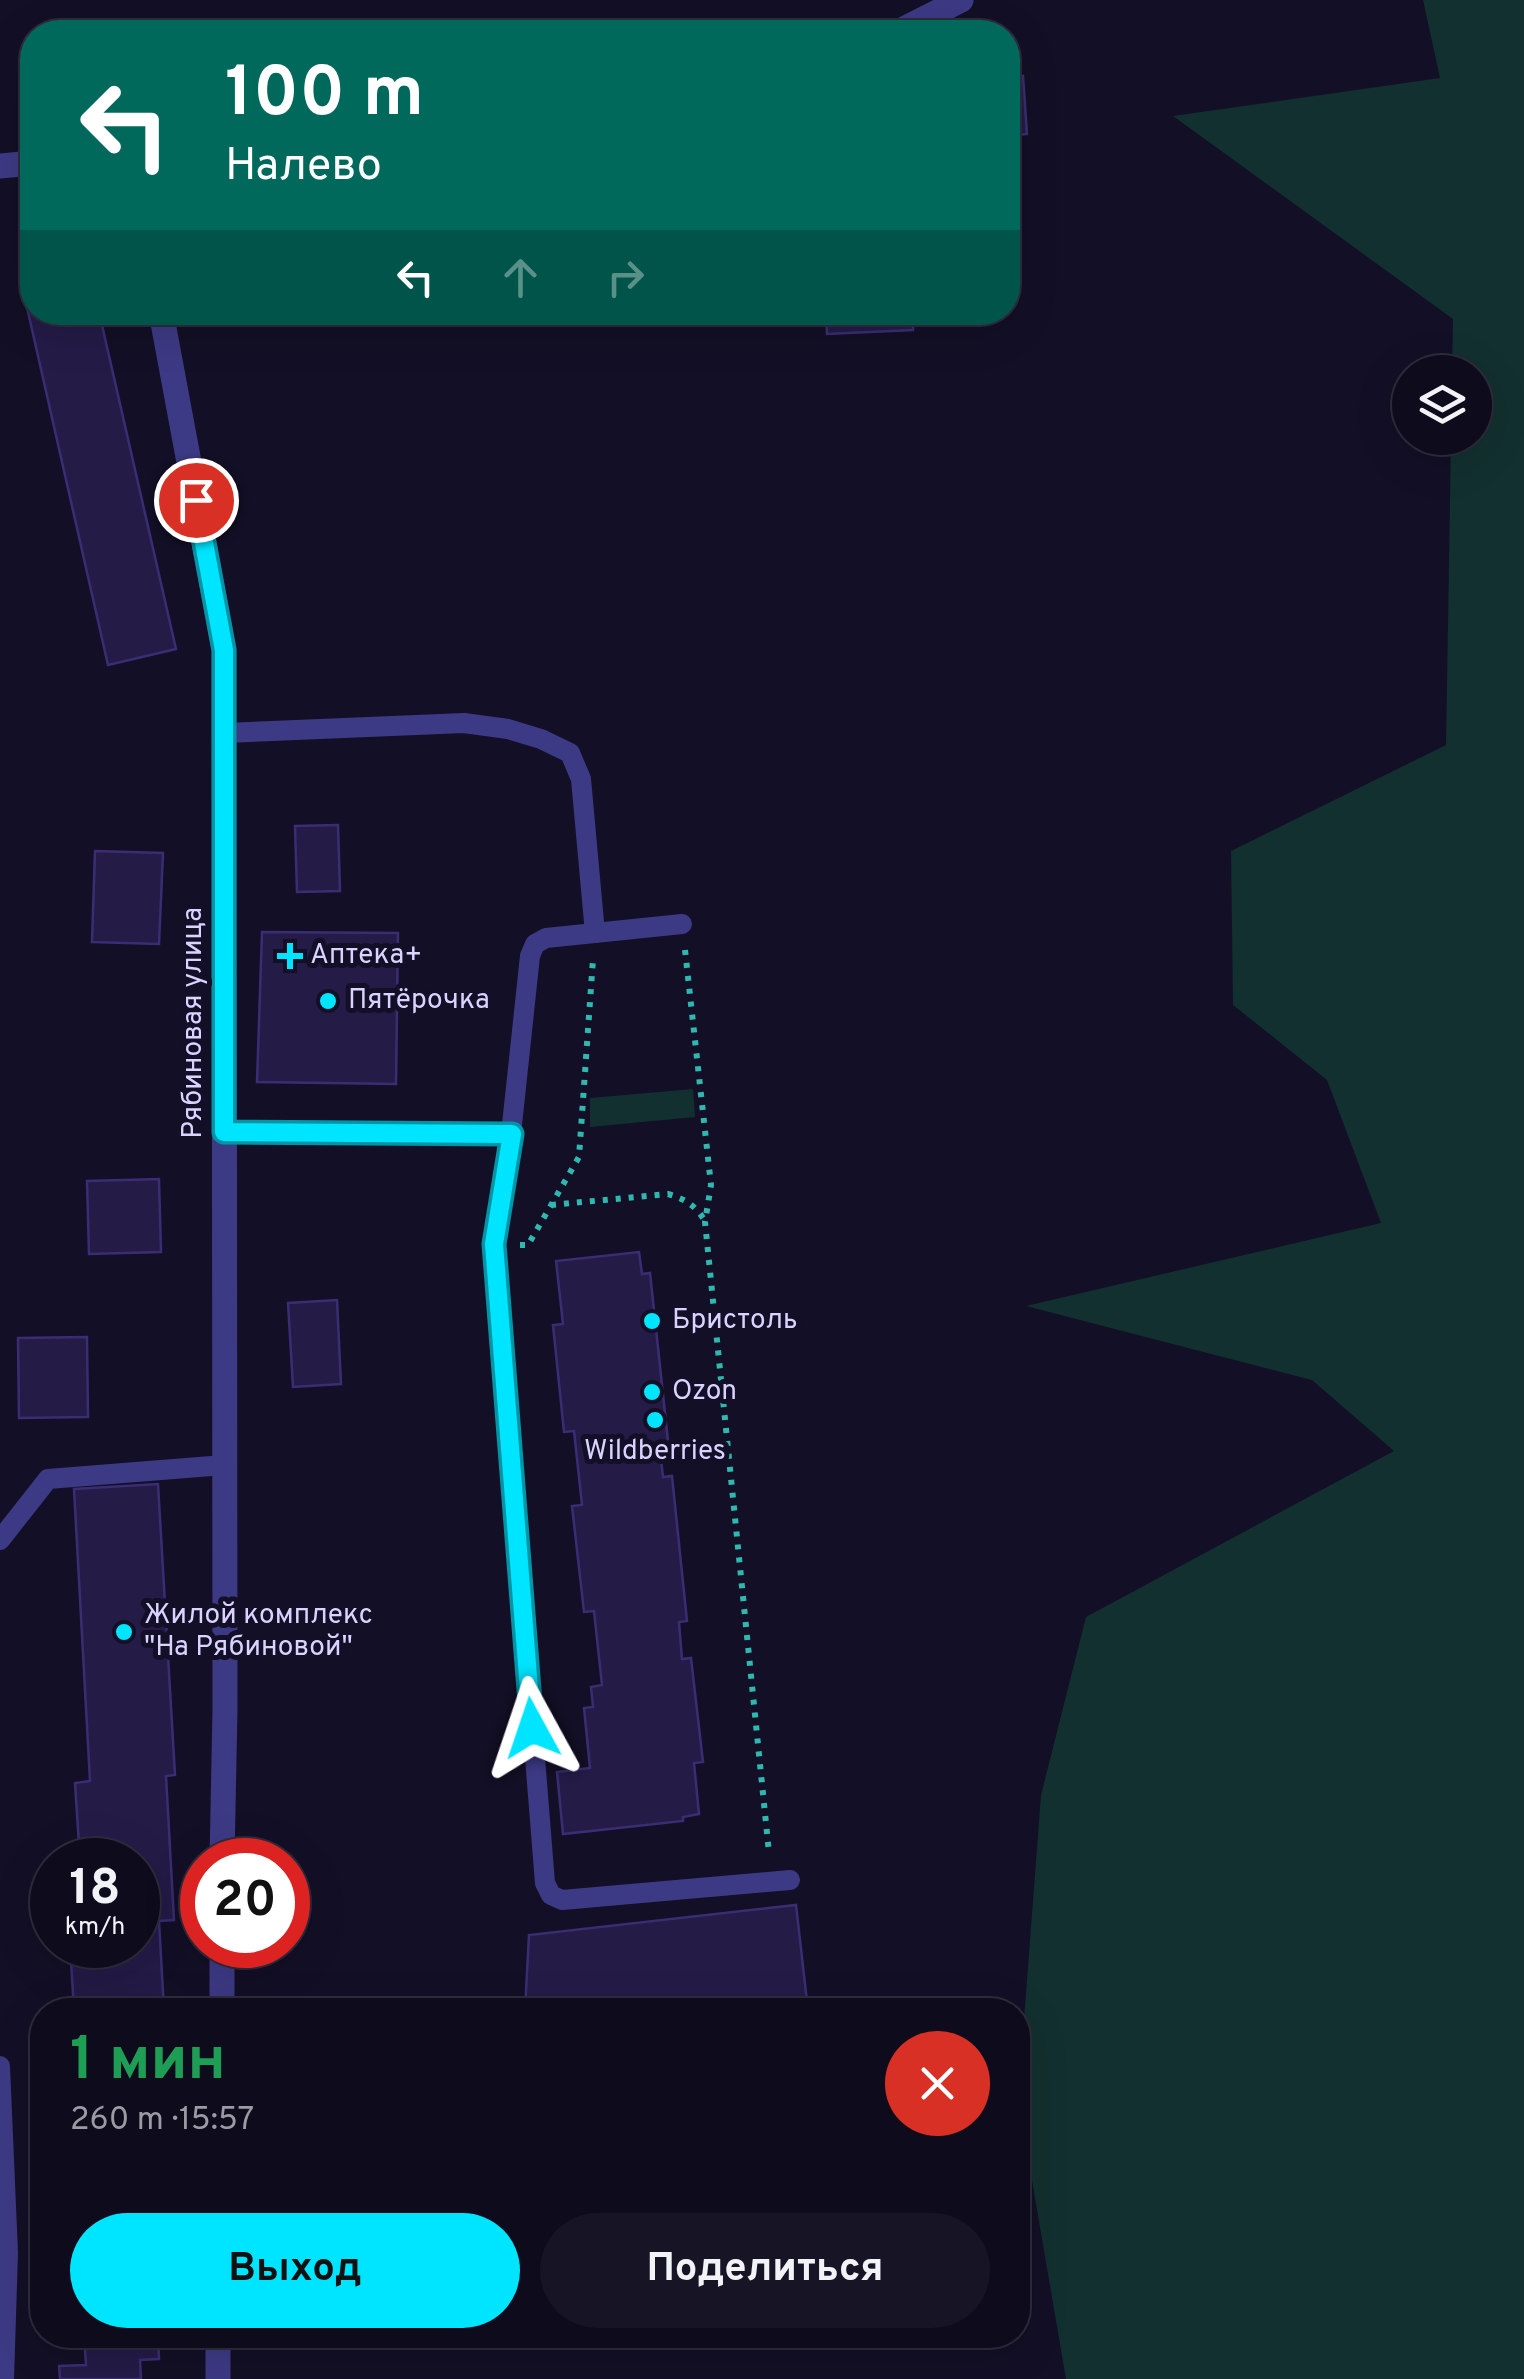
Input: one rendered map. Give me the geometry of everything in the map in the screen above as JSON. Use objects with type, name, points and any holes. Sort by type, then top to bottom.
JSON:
[{"type":"street","points":[[922,20],[961,0]]},
{"type":"street","name":"Рябиновая улица","points":[[163,325],[224,650],[222,1838]]},
{"type":"street","points":[[222,1968],[222,1998]]},
{"type":"street","points":[[218,2348],[218,2379]]},
{"type":"lane","points":[[224,733],[464,722],[508,729],[570,753],[581,779],[594,933]]},
{"type":"lane","points":[[682,924],[546,938],[535,944],[530,956],[512,1134],[494,1244],[545,1883],[550,1895],[562,1900],[781,1881]]},
{"type":"lane","points":[[224,1132],[512,1134]]},
{"type":"lane","points":[[0,1540],[48,1479],[224,1465]]},
{"type":"lane","points":[[0,2066],[8,2254],[4,2379]]},
{"type":"path","points":[[494,1244],[528,1245],[579,1158],[592,960]]},
{"type":"path","points":[[687,975],[711,1185],[705,1222],[781,1881]]},
{"type":"path","points":[[552,1205],[668,1194],[685,1199],[698,1209],[705,1222]]},
{"type":"green space","points":[[1423,0],[1524,0],[1524,2379],[1066,2379],[1030,2169],[1030,1998],[1026,1998],[1041,1795],[1086,1617],[1394,1451],[1312,1380],[1026,1306],[1381,1223],[1327,1080],[1233,1005],[1231,851],[1446,745],[1451,455],[1492,455],[1492,355],[1452,355],[1453,319],[1173,116],[1440,78]]},
{"type":"green space","points":[[693,1089],[695,1117],[590,1127],[590,1098]]},
{"type":"building","points":[[1023,76],[1027,134],[1020,135]]},
{"type":"building","points":[[31,325],[102,325],[176,649],[108,665]]},
{"type":"building","points":[[827,325],[913,325],[913,330],[827,334]]},
{"type":"building","points":[[338,825],[340,891],[297,892],[295,826]]},
{"type":"building","points":[[95,851],[163,853],[159,944],[92,942]]},
{"type":"building","name":"Пятёрочка","points":[[262,932],[398,933],[396,1084],[257,1082]]},
{"type":"building","points":[[159,1179],[161,1252],[89,1254],[87,1181]]},
{"type":"building","points":[[639,1252],[642,1274],[650,1273],[668,1441],[659,1442],[663,1477],[672,1476],[687,1621],[679,1622],[682,1659],[691,1658],[703,1762],[694,1763],[699,1814],[683,1817],[683,1821],[563,1834],[557,1772],[590,1768],[584,1708],[593,1707],[591,1687],[602,1685],[594,1611],[584,1612],[572,1506],[582,1505],[574,1431],[564,1432],[553,1325],[563,1324],[556,1261]]},
{"type":"building","points":[[337,1300],[341,1384],[293,1387],[288,1303]]},
{"type":"building","points":[[87,1337],[88,1417],[19,1418],[18,1338]]},
{"type":"building","name":"Жилой комплекс \"На Рябиновой\"","points":[[158,1484],[175,1775],[166,1776],[174,1920],[160,1921],[160,1838],[79,1838],[75,1783],[90,1781],[74,1489]]},
{"type":"building","points":[[796,1905],[807,1998],[526,1998],[529,1935]]},
{"type":"building","name":"Жилой комплекс \"На Рябиновой\"","points":[[160,1939],[163,1998],[73,1998],[71,1968],[160,1968]]},
{"type":"building","points":[[85,2348],[158,2348],[159,2359],[140,2360],[141,2379],[60,2379],[59,2366],[86,2365]]},
{"type":"place","name":"Аптека+","points":[[290,956]]},
{"type":"place","name":"Пятёрочка","points":[[328,1001]]},
{"type":"place","name":"Бристоль","points":[[652,1321]]},
{"type":"place","name":"Ozon","points":[[652,1392]]},
{"type":"place","name":"Wildberries","points":[[655,1420]]},
{"type":"place","name":"Жилой комплекс \"На Рябиновой\"","points":[[124,1632]]},
{"type":"route","points":[[196,500],[224,650],[224,1132],[512,1134],[494,1244],[532,1728]]}]
